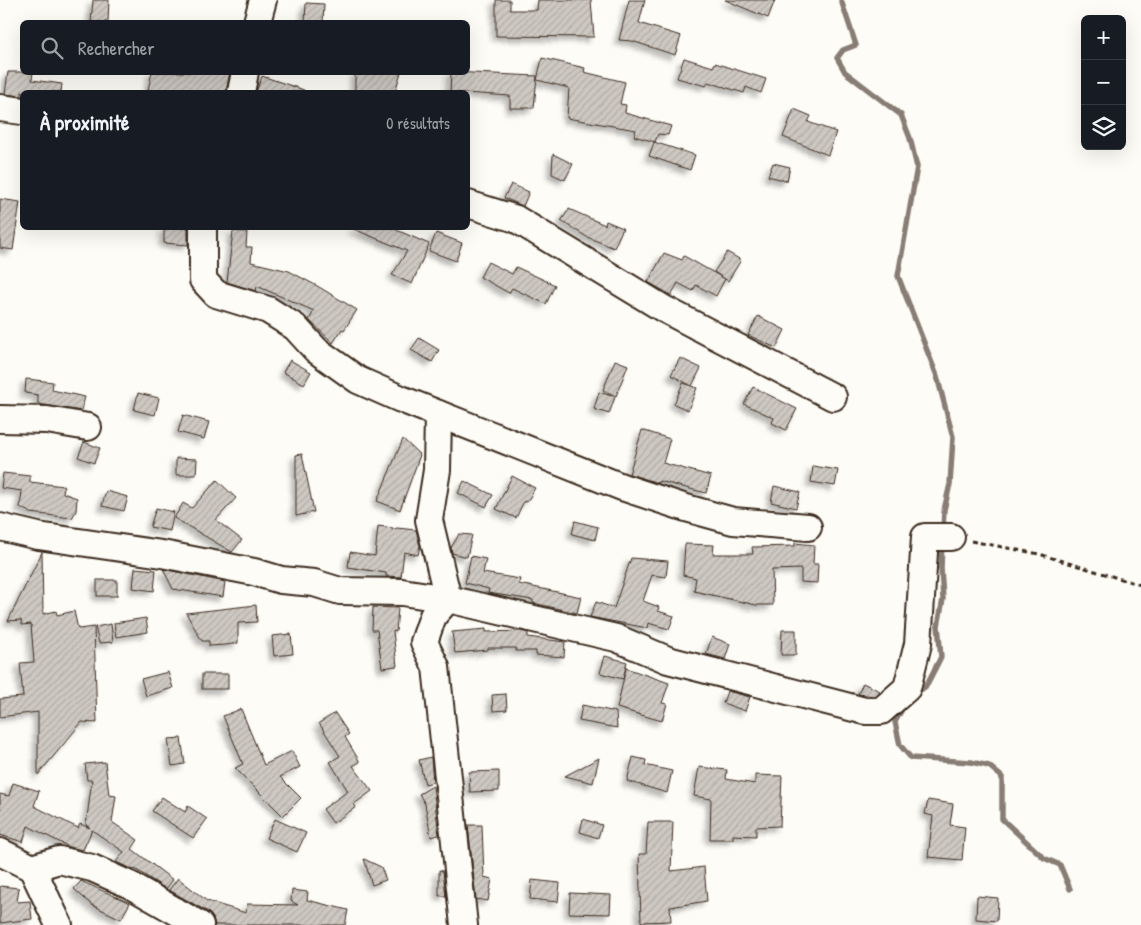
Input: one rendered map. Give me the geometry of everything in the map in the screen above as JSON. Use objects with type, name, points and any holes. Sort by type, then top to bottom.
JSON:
[{"type":"street","points":[[258,20],[263,0]]},
{"type":"street","points":[[241,90],[244,75]]},
{"type":"street","points":[[0,108],[20,111]]},
{"type":"street","points":[[470,205],[516,219],[664,309],[834,397]]},
{"type":"street","points":[[203,230],[203,280],[216,294],[268,310],[295,327],[316,350],[358,380],[622,487],[686,508],[733,521],[808,527]]},
{"type":"street","points":[[438,414],[437,470],[429,520],[448,599]]},
{"type":"street","points":[[0,419],[48,420],[88,427]]},
{"type":"street","points":[[0,527],[38,536],[162,554],[254,572],[280,580],[314,584],[340,591],[402,592],[448,599],[616,638],[668,660],[865,712],[881,711],[907,688],[918,644],[925,536],[951,537]]},
{"type":"street","points":[[448,599],[433,616],[424,642],[436,667],[464,925]]},
{"type":"street","points":[[0,852],[32,868],[59,925]]},
{"type":"street","points":[[32,868],[59,860],[92,868],[130,885],[200,925]]},
{"type":"path","points":[[951,537],[1039,554],[1141,585]]},
{"type":"building","points":[[93,0],[109,0],[108,20],[91,20]]},
{"type":"building","points":[[496,0],[510,0],[510,10],[537,10],[538,0],[591,0],[594,37],[496,36]]},
{"type":"building","points":[[629,0],[645,0],[639,23],[681,36],[675,55],[632,41],[619,40]]},
{"type":"building","points":[[725,0],[775,0],[768,18]]},
{"type":"building","points":[[306,3],[324,4],[323,20],[305,20]]},
{"type":"building","points":[[542,58],[585,68],[584,72],[625,82],[620,104],[626,105],[625,113],[671,126],[668,135],[658,134],[655,142],[634,136],[636,130],[567,118],[569,88],[537,80]]},
{"type":"building","points":[[684,58],[713,67],[715,63],[766,79],[761,93],[746,87],[744,93],[708,82],[706,86],[677,78]]},
{"type":"building","points":[[8,72],[20,72],[20,75],[33,75],[32,80],[62,84],[61,90],[20,90],[20,96],[5,94]]},
{"type":"building","points":[[470,73],[537,76],[534,108],[510,108],[510,96],[470,93],[470,90],[450,90],[451,75],[470,75]]},
{"type":"building","points":[[151,75],[229,75],[226,90],[148,90]]},
{"type":"building","points":[[355,75],[400,75],[396,90],[355,90]]},
{"type":"building","points":[[262,76],[304,90],[257,90]]},
{"type":"building","points":[[794,109],[811,116],[808,122],[836,132],[828,155],[783,137]]},
{"type":"building","points":[[654,142],[695,155],[690,170],[649,156]]},
{"type":"building","points":[[553,154],[573,164],[565,180],[552,174]]},
{"type":"building","points":[[773,163],[790,167],[787,181],[768,176]]},
{"type":"building","points":[[511,184],[529,192],[523,206],[504,198]]},
{"type":"building","points":[[0,199],[20,202],[13,250],[0,248]]},
{"type":"building","points":[[569,209],[605,225],[606,221],[623,228],[614,248],[587,237],[561,221]]},
{"type":"building","points":[[164,230],[188,230],[188,245],[164,243]]},
{"type":"building","points":[[356,230],[397,230],[429,244],[412,284],[392,275],[407,251]]},
{"type":"building","points":[[233,231],[247,232],[246,247],[252,247],[251,262],[289,271],[357,310],[333,343],[309,320],[314,311],[257,286],[256,291],[227,282]]},
{"type":"building","points":[[436,233],[462,243],[456,261],[429,251]]},
{"type":"building","points":[[727,252],[741,260],[728,281],[714,272]]},
{"type":"building","points":[[664,253],[682,260],[684,256],[725,279],[716,296],[696,285],[693,291],[678,283],[671,295],[648,282]]},
{"type":"building","points":[[488,262],[512,274],[516,267],[555,285],[546,304],[512,288],[509,293],[480,277]]},
{"type":"building","points":[[758,316],[785,330],[776,348],[748,335]]},
{"type":"building","points":[[419,338],[439,350],[432,362],[411,350]]},
{"type":"building","points":[[680,358],[701,368],[692,386],[671,375]]},
{"type":"building","points":[[290,360],[311,372],[304,384],[283,372]]},
{"type":"building","points":[[615,360],[628,365],[616,396],[603,390]]},
{"type":"building","points":[[26,379],[53,382],[52,390],[85,397],[81,411],[38,404],[38,395],[25,393]]},
{"type":"building","points":[[683,383],[697,388],[688,410],[674,404]]},
{"type":"building","points":[[753,387],[797,409],[786,430],[772,423],[774,418],[744,404]]},
{"type":"building","points":[[599,392],[615,397],[609,414],[594,409]]},
{"type":"building","points":[[138,393],[159,398],[155,415],[134,410]]},
{"type":"building","points":[[183,415],[209,422],[204,439],[178,432]]},
{"type":"building","points":[[642,430],[670,439],[663,463],[711,476],[706,493],[659,481],[658,483],[629,474]]},
{"type":"building","points":[[403,439],[420,455],[400,510],[377,501]]},
{"type":"building","points":[[84,442],[100,448],[94,463],[78,457]]},
{"type":"building","points":[[302,454],[314,512],[296,516],[296,455]]},
{"type":"building","points":[[176,458],[197,459],[196,475],[176,475]]},
{"type":"building","points":[[813,466],[838,470],[835,486],[811,482]]},
{"type":"building","points":[[3,473],[30,476],[30,482],[64,486],[63,493],[77,498],[76,511],[72,518],[31,513],[20,507],[22,491],[1,488]]},
{"type":"building","points":[[512,476],[535,488],[527,502],[524,501],[516,518],[496,509]]},
{"type":"building","points":[[217,480],[236,498],[216,520],[242,540],[232,552],[174,518],[183,503],[192,508]]},
{"type":"building","points":[[464,481],[493,495],[486,507],[458,493]]},
{"type":"building","points":[[774,486],[800,492],[796,508],[771,502]]},
{"type":"building","points":[[106,491],[128,497],[124,511],[102,506]]},
{"type":"building","points":[[156,508],[174,512],[170,531],[150,527]]},
{"type":"building","points":[[575,521],[598,527],[595,540],[572,534]]},
{"type":"building","points":[[378,526],[393,528],[392,530],[397,528],[416,530],[420,546],[418,555],[404,552],[401,577],[386,576],[386,573],[348,567],[350,552],[375,556]]},
{"type":"building","points":[[459,534],[472,535],[467,557],[452,553],[451,548]]},
{"type":"building","points":[[795,543],[814,545],[813,564],[818,564],[817,583],[801,582],[801,569],[772,570],[773,605],[756,605],[694,591],[696,578],[683,575],[685,544],[714,545],[713,554],[753,554],[752,547],[795,546]]},
{"type":"building","points":[[42,552],[43,614],[56,611],[57,615],[74,611],[78,629],[94,627],[97,723],[82,722],[38,775],[38,712],[0,717],[0,699],[23,697],[20,663],[34,662],[31,624],[22,625],[21,620],[8,621]]},
{"type":"building","points":[[471,556],[486,559],[483,573],[520,579],[519,584],[581,597],[577,613],[533,603],[533,600],[488,593],[489,589],[465,583]]},
{"type":"building","points":[[631,558],[668,561],[666,577],[652,575],[643,601],[659,607],[658,611],[674,616],[669,629],[648,623],[647,628],[590,617],[596,602],[614,608]]},
{"type":"building","points":[[135,568],[156,570],[154,591],[133,588]]},
{"type":"building","points":[[163,569],[225,582],[223,597],[173,589]]},
{"type":"building","points":[[97,580],[117,580],[117,596],[97,596]]},
{"type":"building","points":[[256,605],[257,622],[238,623],[238,643],[226,645],[209,646],[209,641],[202,641],[186,613]]},
{"type":"building","points":[[373,607],[398,608],[396,632],[393,631],[397,666],[382,668],[377,630],[372,630]]},
{"type":"building","points":[[146,618],[148,632],[116,637],[114,623]]},
{"type":"building","points":[[111,624],[113,642],[99,643],[95,627]]},
{"type":"building","points":[[486,629],[486,632],[521,631],[528,633],[528,637],[565,642],[564,657],[536,655],[536,651],[516,651],[516,648],[488,648],[488,650],[455,653],[452,632]]},
{"type":"building","points":[[782,630],[796,630],[796,655],[781,655]]},
{"type":"building","points":[[291,634],[293,654],[274,656],[272,636]]},
{"type":"building","points":[[712,637],[730,644],[725,659],[706,654]]},
{"type":"building","points":[[605,656],[627,662],[623,679],[600,673]]},
{"type":"building","points":[[626,668],[669,683],[662,703],[667,704],[662,721],[617,708]]},
{"type":"building","points":[[168,672],[173,688],[146,696],[141,679]]},
{"type":"building","points":[[202,674],[228,674],[228,689],[202,689]]},
{"type":"building","points":[[863,683],[880,691],[875,696],[858,694]]},
{"type":"building","points":[[727,691],[750,697],[745,711],[723,703]]},
{"type":"building","points":[[506,694],[507,710],[493,711],[492,695]]},
{"type":"building","points":[[582,705],[616,712],[617,728],[579,721]]},
{"type":"building","points":[[241,709],[264,765],[292,751],[300,767],[280,777],[301,798],[283,816],[235,768],[243,764],[223,716]]},
{"type":"building","points":[[335,713],[349,734],[345,737],[360,762],[353,766],[372,791],[354,804],[356,807],[333,823],[323,809],[348,791],[330,762],[340,756],[319,723]]},
{"type":"building","points":[[181,738],[185,764],[172,766],[168,739]]},
{"type":"building","points":[[431,757],[433,782],[425,784],[419,760]]},
{"type":"building","points":[[633,757],[646,760],[645,765],[672,771],[667,793],[627,781]]},
{"type":"building","points":[[599,758],[593,783],[565,776]]},
{"type":"building","points":[[105,762],[109,795],[116,796],[112,822],[138,840],[132,849],[173,880],[166,889],[135,869],[116,862],[124,852],[92,830],[83,850],[69,847],[28,826],[23,842],[0,835],[0,794],[9,796],[13,783],[39,791],[34,806],[78,828],[80,824],[90,828],[86,825],[92,780],[87,780],[85,764]]},
{"type":"building","points":[[699,767],[727,770],[726,779],[755,784],[755,775],[782,776],[780,826],[756,827],[756,836],[733,835],[733,839],[710,839],[711,799],[694,796]]},
{"type":"building","points":[[499,771],[499,791],[470,792],[469,772]]},
{"type":"building","points":[[433,786],[439,835],[431,837],[425,804],[419,794]]},
{"type":"building","points":[[162,797],[185,812],[188,806],[207,819],[193,838],[152,811]]},
{"type":"building","points":[[928,800],[953,804],[950,825],[965,827],[962,860],[928,857],[933,816],[925,814]]},
{"type":"building","points":[[275,819],[306,833],[297,852],[266,838]]},
{"type":"building","points":[[583,819],[602,825],[598,838],[580,832]]},
{"type":"building","points":[[648,822],[673,822],[671,871],[704,867],[707,901],[670,907],[671,921],[641,922],[639,854],[646,854]]},
{"type":"building","points":[[468,825],[482,825],[484,877],[492,879],[488,901],[476,899]]},
{"type":"building","points":[[364,859],[381,867],[386,880],[372,885]]},
{"type":"building","points":[[439,870],[443,871],[446,896],[439,896]]},
{"type":"building","points":[[178,878],[207,901],[246,913],[247,904],[298,905],[291,901],[292,890],[308,892],[307,900],[348,910],[345,925],[215,925],[213,918],[208,912],[169,890]]},
{"type":"building","points":[[532,880],[560,883],[558,902],[530,899]]},
{"type":"building","points":[[81,881],[130,903],[121,919],[92,905],[74,889]]},
{"type":"building","points":[[0,886],[19,888],[17,902],[30,901],[32,919],[0,923]]},
{"type":"building","points":[[570,893],[611,895],[610,914],[569,913]]},
{"type":"building","points":[[977,896],[998,898],[997,921],[976,919]]},
{"type":"waterway","points":[[841,0],[856,45],[843,50],[837,58],[845,72],[901,115],[910,138],[917,167],[898,276],[937,376],[953,437],[950,484],[944,510],[943,530]]},
{"type":"waterway","points":[[915,694],[926,686],[941,657],[938,626],[943,599],[942,544]]},
{"type":"waterway","points":[[905,704],[895,722],[900,745],[911,758],[971,762],[989,766],[1002,777],[1002,819],[1044,858],[1060,865],[1070,889]]}]
